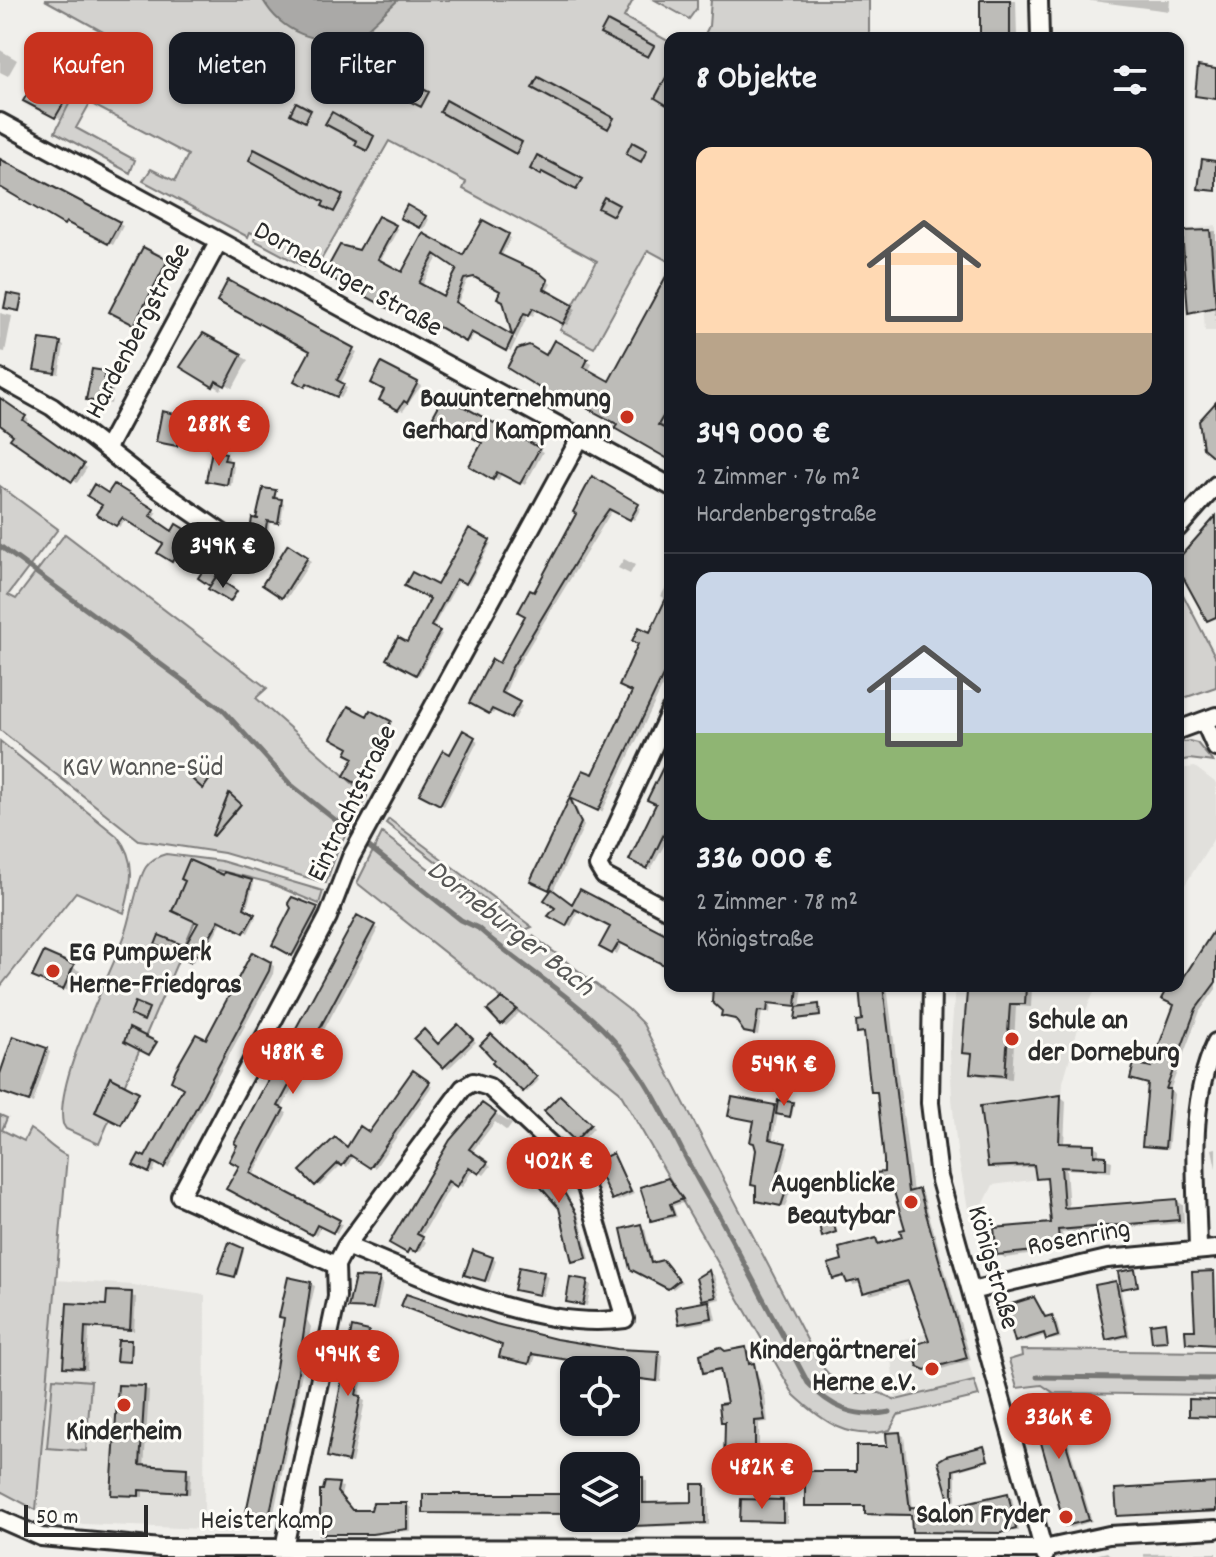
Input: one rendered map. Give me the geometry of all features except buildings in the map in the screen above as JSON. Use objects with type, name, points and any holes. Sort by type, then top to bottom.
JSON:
[{"type":"street","points":[[1039,0],[1040,32]]},
{"type":"street","name":"Dorneburger Straße","points":[[0,122],[664,483]]},
{"type":"street","name":"Hardenbergstraße","points":[[107,448],[219,241]]},
{"type":"street","name":"Hardenbergstraße","points":[[0,378],[52,407],[144,479],[228,537],[240,557]]},
{"type":"street","name":"Eintrachtstraße","points":[[336,1265],[180,1196],[328,917],[351,857],[580,438]]},
{"type":"street","points":[[1184,521],[1216,485]]},
{"type":"street","points":[[1184,728],[1210,719],[1216,748]]},
{"type":"street","points":[[664,724],[598,866],[604,876],[664,908]]},
{"type":"street","name":"Königstraße","points":[[932,992],[932,1141],[954,1242],[971,1291],[1045,1553]]},
{"type":"street","points":[[1198,1250],[1196,1122],[1204,1075],[1216,1042]]},
{"type":"street","points":[[283,1553],[337,1297],[336,1265],[346,1246],[463,1088],[473,1082],[489,1087],[578,1174],[592,1202],[625,1319],[596,1323],[517,1307],[452,1288],[346,1246]]},
{"type":"street","name":"Rosenring","points":[[971,1291],[1076,1264],[1137,1254],[1216,1249]]},
{"type":"street","name":"Heisterkamp","points":[[0,1519],[41,1537],[78,1543],[283,1553],[1045,1553],[1109,1535],[1216,1529]]},
{"type":"shaded area","points":[[263,0],[398,0],[364,32],[311,32],[311,37],[290,28],[271,12]]},
{"type":"shaded area","points":[[1216,225],[1216,331],[1205,331],[1202,288],[1184,292],[1184,230]]},
{"type":"shaded area","points":[[1195,767],[1216,783],[1216,835],[1184,886],[1184,768]]},
{"type":"shaded area","points":[[955,992],[1094,992],[1079,1025],[1063,1082],[1059,1139],[1063,1200],[1049,1201],[1047,1178],[993,1185],[982,1207],[977,1204],[969,1214],[957,1151],[950,1053]]},
{"type":"shaded area","name":"Kinderheim","points":[[56,1280],[133,1285],[205,1295],[204,1529],[83,1524],[36,1510]]},
{"type":"shaded area","name":"Kindergärtnerei Herne e.V.","points":[[958,1325],[974,1381],[896,1400],[889,1343]]},
{"type":"green space","points":[[45,0],[633,0],[624,17],[664,39],[664,259],[648,250],[594,348],[560,330],[597,261],[463,189],[466,182],[389,141],[314,272],[254,240],[256,235],[250,232],[248,237],[143,181],[151,169],[175,181],[188,155],[92,104],[153,104],[153,32],[103,32]]},
{"type":"green space","points":[[655,0],[697,0],[697,8],[689,19]]},
{"type":"green space","points":[[711,0],[869,0],[869,32],[706,32]]},
{"type":"green space","points":[[69,104],[89,104],[76,128],[135,160],[130,173],[55,132]]},
{"type":"green space","points":[[0,486],[58,529],[8,595],[16,599],[65,534],[267,688],[256,698],[367,796],[338,849],[326,883],[224,853],[139,840],[0,730]]},
{"type":"green space","points":[[1184,597],[1216,658],[1216,687],[1184,698]]},
{"type":"green space","points":[[0,741],[117,836],[128,854],[131,873],[124,913],[76,892],[0,987]]},
{"type":"green space","points":[[1184,742],[1197,743],[1213,762],[1184,760]]},
{"type":"green space","points":[[389,819],[532,927],[525,930],[386,823]]},
{"type":"green space","points":[[382,833],[527,944],[533,936],[643,1024],[819,1363],[839,1386],[857,1393],[880,1393],[896,1400],[974,1381],[979,1396],[898,1415],[890,1430],[862,1433],[826,1421],[794,1395],[619,1091],[357,883]]},
{"type":"green space","name":"KGV Wanne-Süd","points":[[166,854],[221,861],[323,891],[319,904],[267,882],[217,870],[99,1144],[66,1129],[63,1124],[62,1105],[67,1081],[85,1028],[126,932],[143,873],[152,860]]},
{"type":"green space","points":[[0,1115],[7,1118],[2,1130],[24,1141],[30,1129],[67,1156],[36,1510],[0,1491]]},
{"type":"green space","points":[[1021,1350],[1216,1352],[1216,1395],[1054,1393],[1042,1385],[1017,1388],[1009,1360],[1022,1356]]},
{"type":"green space","points":[[53,1378],[91,1381],[86,1451],[47,1448]]},
{"type":"waterway","name":"Dorneburger Bach","points":[[0,546],[223,710],[290,784],[461,920],[478,928],[590,1016],[622,1050],[649,1088],[808,1383],[845,1410],[866,1414],[890,1412]]},
{"type":"waterway","name":"Dorneburger Bach","points":[[1037,1377],[1216,1379]]},
{"type":"place","name":"Bauunternehmung Gerhard Kampmann","points":[[627,417]]},
{"type":"place","name":"EG Pumpwerk Herne-Friedgras","points":[[53,971]]},
{"type":"place","name":"Schule an der Dorneburg","points":[[1012,1039]]},
{"type":"place","name":"Augenblicke Beautybar","points":[[911,1202]]},
{"type":"place","name":"Kindergärtnerei Herne e.V.","points":[[932,1369]]},
{"type":"place","name":"Kinderheim","points":[[124,1405]]},
{"type":"place","name":"Salon Fryder","points":[[1066,1517]]}]
